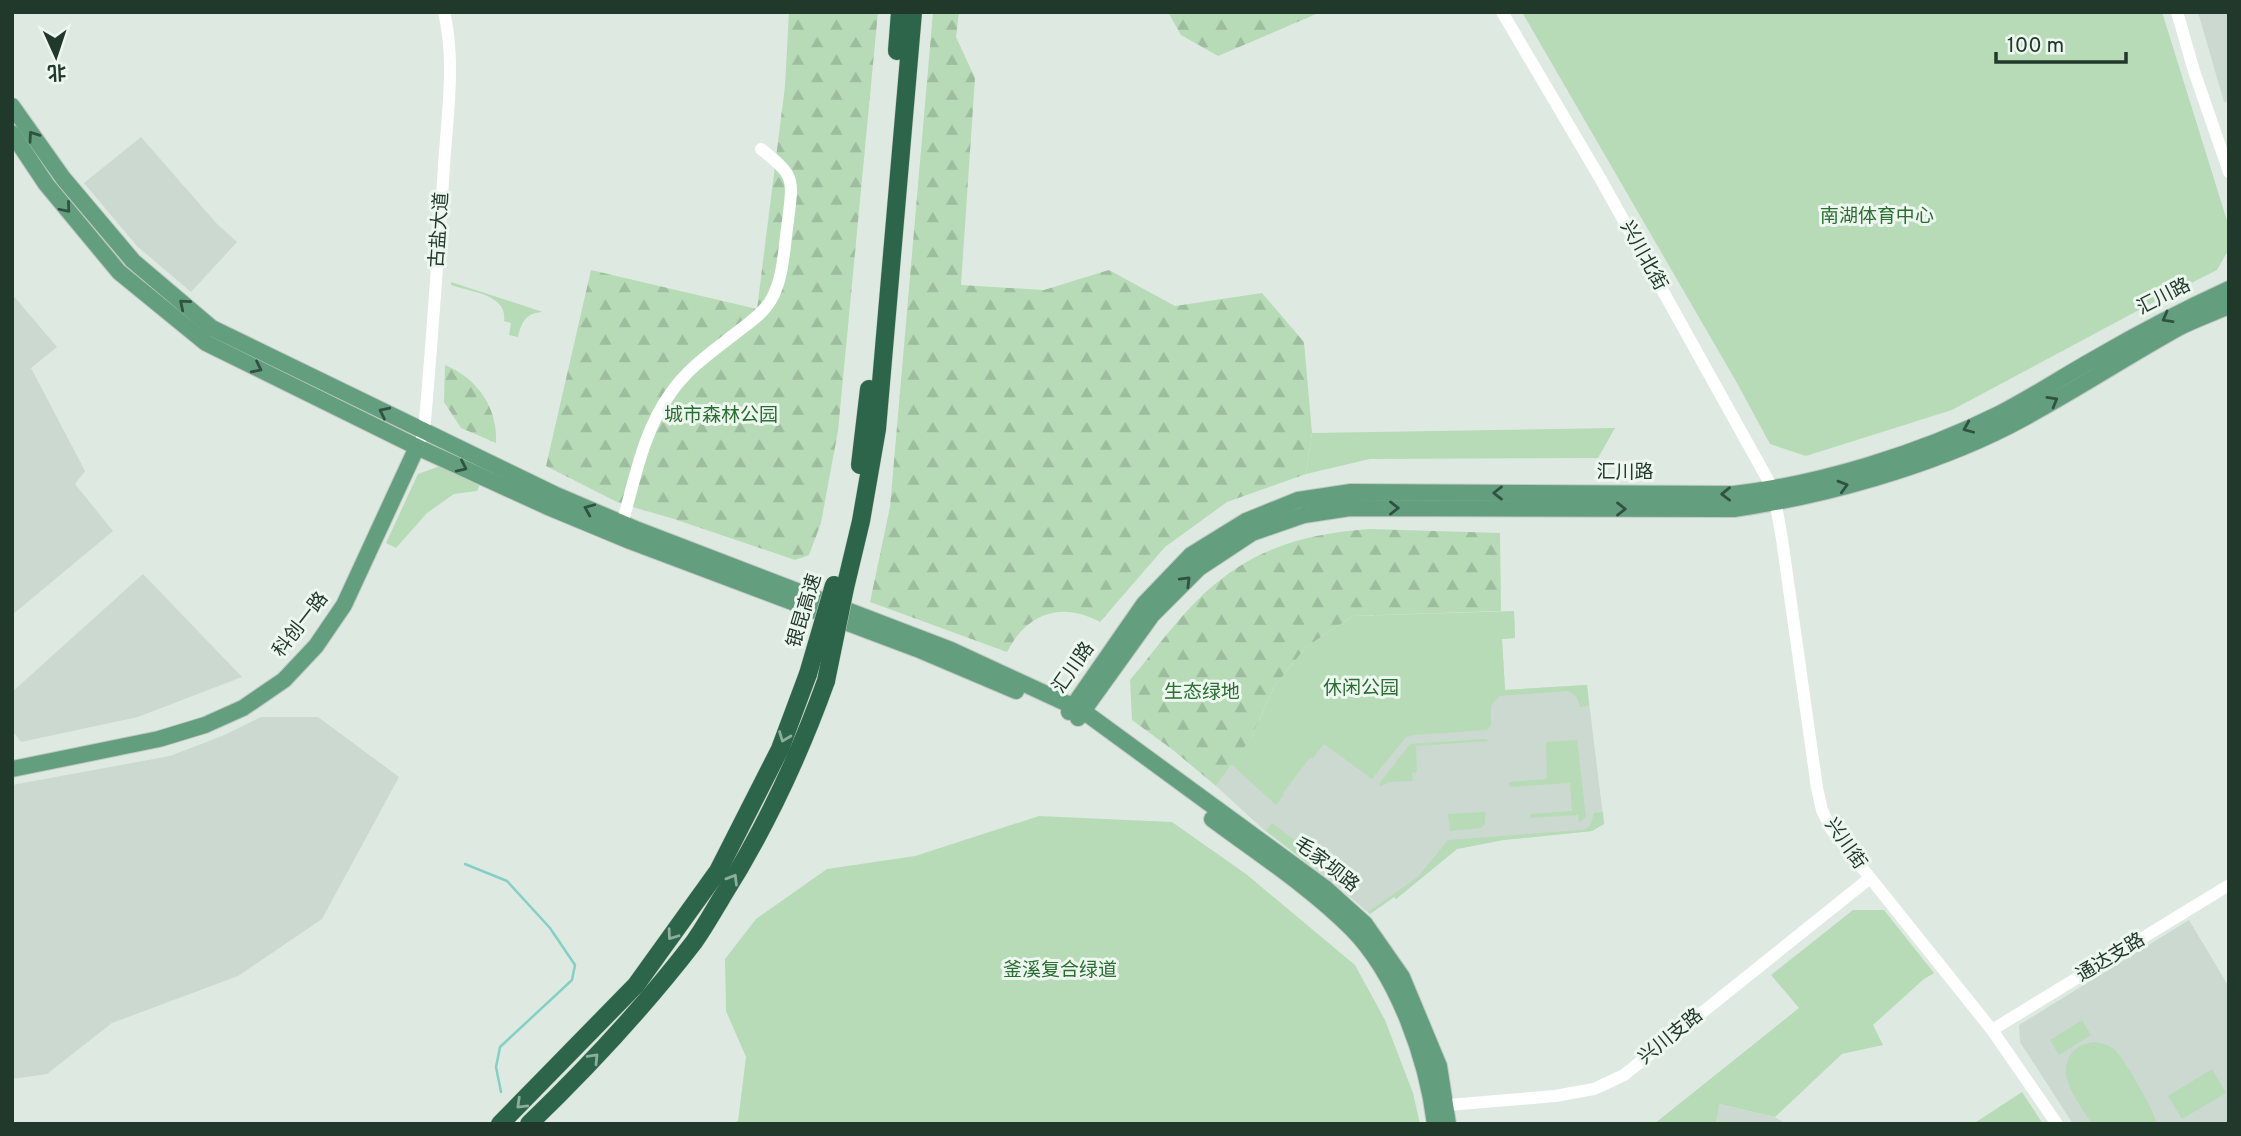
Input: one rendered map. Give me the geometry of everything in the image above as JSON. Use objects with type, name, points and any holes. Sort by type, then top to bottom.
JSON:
[{"type":"highway","name":"银昆高速","points":[[529,1124],[632,1018],[695,940],[736,876],[776,800],[812,720],[826,681],[851,533],[866,409],[900,12]]},
{"type":"highway","name":"银昆高速","points":[[500,1124],[636,985],[718,871],[780,749],[808,674],[861,522],[877,429],[912,12]]},
{"type":"main road","points":[[12,106],[63,178],[133,261],[212,328],[548,507],[1076,712]]},
{"type":"main road","points":[[12,133],[46,184],[120,272],[206,343],[421,439],[622,524],[951,650],[1076,712]]},
{"type":"main road","name":"汇川路","points":[[1076,712],[1152,615],[1199,568],[1252,533],[1304,515],[1350,508],[1734,509],[1970,428],[2176,313],[2229,289]]},
{"type":"main road","name":"汇川路","points":[[1775,496],[1818,494],[1977,441],[2010,425],[2182,326],[2229,306]]},
{"type":"main road","name":"科创一路","points":[[12,769],[159,739],[205,726],[243,708],[284,680],[316,646],[344,605],[421,439]]},
{"type":"main road","name":"毛家坝路","points":[[1076,712],[1325,888],[1365,923],[1402,977],[1438,1066],[1440,1106],[1435,1124]]},
{"type":"main road","name":"毛家坝路","points":[[1440,1106],[1448,1124]]},
{"type":"street","name":"古盐大道","points":[[421,439],[435,299],[449,91],[450,68],[444,12]]},
{"type":"street","name":"兴川北街","points":[[1502,12],[1600,178],[1759,460],[1775,496]]},
{"type":"street","points":[[2177,12],[2229,172]]},
{"type":"street","points":[[622,524],[654,418],[670,393],[685,374],[758,316],[771,299],[778,282],[791,197],[791,180],[785,168],[761,149]]},
{"type":"street","name":"兴川街","points":[[1775,496],[1822,810],[1831,829],[1992,1030],[2057,1124]]},
{"type":"street","name":"兴川支路","points":[[1440,1106],[1555,1097],[1594,1089],[1624,1075],[1870,878]]},
{"type":"street","name":"通达支路","points":[[1992,1030],[2229,886]]},
{"type":"shaded area","points":[[2198,12],[2229,12],[2229,101],[2224,102]]},
{"type":"shaded area","points":[[141,137],[217,224],[237,242],[191,292],[137,246],[84,183]]},
{"type":"shaded area","points":[[12,294],[57,347],[31,368],[85,471],[75,484],[113,531],[12,615]]},
{"type":"shaded area","points":[[143,574],[242,677],[138,717],[21,742],[12,730],[12,692]]},
{"type":"shaded area","points":[[1514,611],[1515,638],[1502,639],[1505,690],[1587,685],[1604,824],[1592,831],[1503,840],[1457,849],[1396,899],[1394,897],[1370,914],[1264,830],[1216,786],[1251,738]]},
{"type":"shaded area","points":[[261,717],[318,717],[399,777],[322,919],[238,976],[112,1023],[47,1074],[12,1079],[12,785],[170,756],[222,736]]},
{"type":"shaded area","points":[[2189,920],[2229,987],[2229,1124],[2073,1124],[2020,1042],[2019,1025]]},
{"type":"shaded area","points":[[1718,1104],[1775,1117],[1786,1124],[1716,1124]]},
{"type":"green space","name":"城市森林公园","points":[[789,12],[878,12],[838,431],[821,523],[809,555],[795,560],[619,503],[546,466],[591,270],[757,309],[785,86]]},
{"type":"green space","points":[[933,12],[959,12],[956,37],[975,78],[961,285],[1044,290],[1109,270],[1175,306],[1262,293],[1304,342],[1312,433],[1306,474],[1227,502],[1165,547],[1100,622],[1072,612],[1046,614],[1024,628],[1007,652],[870,602],[890,507]]},
{"type":"green space","points":[[1168,12],[1321,12],[1218,56],[1181,35]]},
{"type":"green space","name":"南湖体育中心","points":[[1522,12],[2162,12],[2229,227],[2229,249],[2217,270],[1952,410],[1806,456],[1770,444]]},
{"type":"green space","points":[[451,282],[543,312],[532,314],[526,319],[518,337],[509,335],[511,323],[504,321],[504,312],[500,305],[486,296],[451,285]]},
{"type":"green space","points":[[445,365],[467,378],[483,396],[493,418],[496,443],[461,428],[444,402]]},
{"type":"green space","points":[[1615,428],[1598,458],[1370,459],[1306,474],[1312,433]]},
{"type":"green space","points":[[440,466],[480,484],[477,491],[454,494],[427,513],[396,548],[386,543],[418,474]]},
{"type":"green space","name":"生态绿地","points":[[1369,529],[1500,533],[1501,611],[1353,616],[1306,647],[1274,687],[1251,738],[1216,786],[1132,720],[1130,680],[1186,612],[1224,577],[1257,556],[1293,542]]},
{"type":"green space","name":"休闲公园","points":[[1514,611],[1515,638],[1502,639],[1505,690],[1587,685],[1589,706],[1580,707],[1577,697],[1568,691],[1499,696],[1491,706],[1491,726],[1487,730],[1406,737],[1372,779],[1324,744],[1312,759],[1310,758],[1276,805],[1231,764],[1251,738],[1274,687],[1306,647],[1353,616]]},
{"type":"green space","points":[[1485,739],[1490,741],[1416,746],[1417,772],[1412,773],[1413,781],[1389,782],[1381,786],[1379,784],[1410,744]]},
{"type":"green space","points":[[1577,740],[1586,817],[1579,823],[1578,815],[1530,818],[1530,814],[1572,811],[1570,783],[1509,787],[1509,782],[1547,779],[1546,742]]},
{"type":"green space","points":[[1485,812],[1485,824],[1481,828],[1450,831],[1448,814]]},
{"type":"green space","points":[[1603,812],[1604,824],[1592,831],[1503,840],[1457,849],[1396,899],[1394,897],[1370,914],[1368,912],[1418,877],[1448,840],[1583,830],[1590,826],[1594,813]]},
{"type":"green space","name":"釜溪复合绿道","points":[[1039,816],[1172,822],[1246,874],[1355,965],[1385,1020],[1413,1093],[1420,1124],[728,1124],[738,1121],[746,1057],[726,1011],[725,959],[756,919],[827,869],[915,856]]},
{"type":"green space","points":[[1272,823],[1317,857],[1310,865],[1266,831]]},
{"type":"green space","points":[[1853,910],[1884,910],[1934,973],[1873,1025],[1883,1045],[1842,1054],[1775,1117],[1719,1104],[1716,1124],[1654,1124],[1799,1008],[1771,975]]},
{"type":"green space","points":[[2082,1020],[2091,1035],[2059,1055],[2050,1040]]},
{"type":"green space","points":[[2094,1042],[2110,1047],[2120,1055],[2145,1097],[2157,1124],[2092,1124],[2068,1082],[2066,1064],[2074,1050],[2083,1044]]},
{"type":"green space","points":[[2212,1069],[2226,1093],[2182,1119],[2168,1096]]},
{"type":"green space","points":[[2022,1092],[2043,1124],[1973,1124]]},
{"type":"waterway","points":[[465,864],[507,881],[550,928],[575,965],[572,980],[500,1047],[496,1067],[501,1092]]}]
